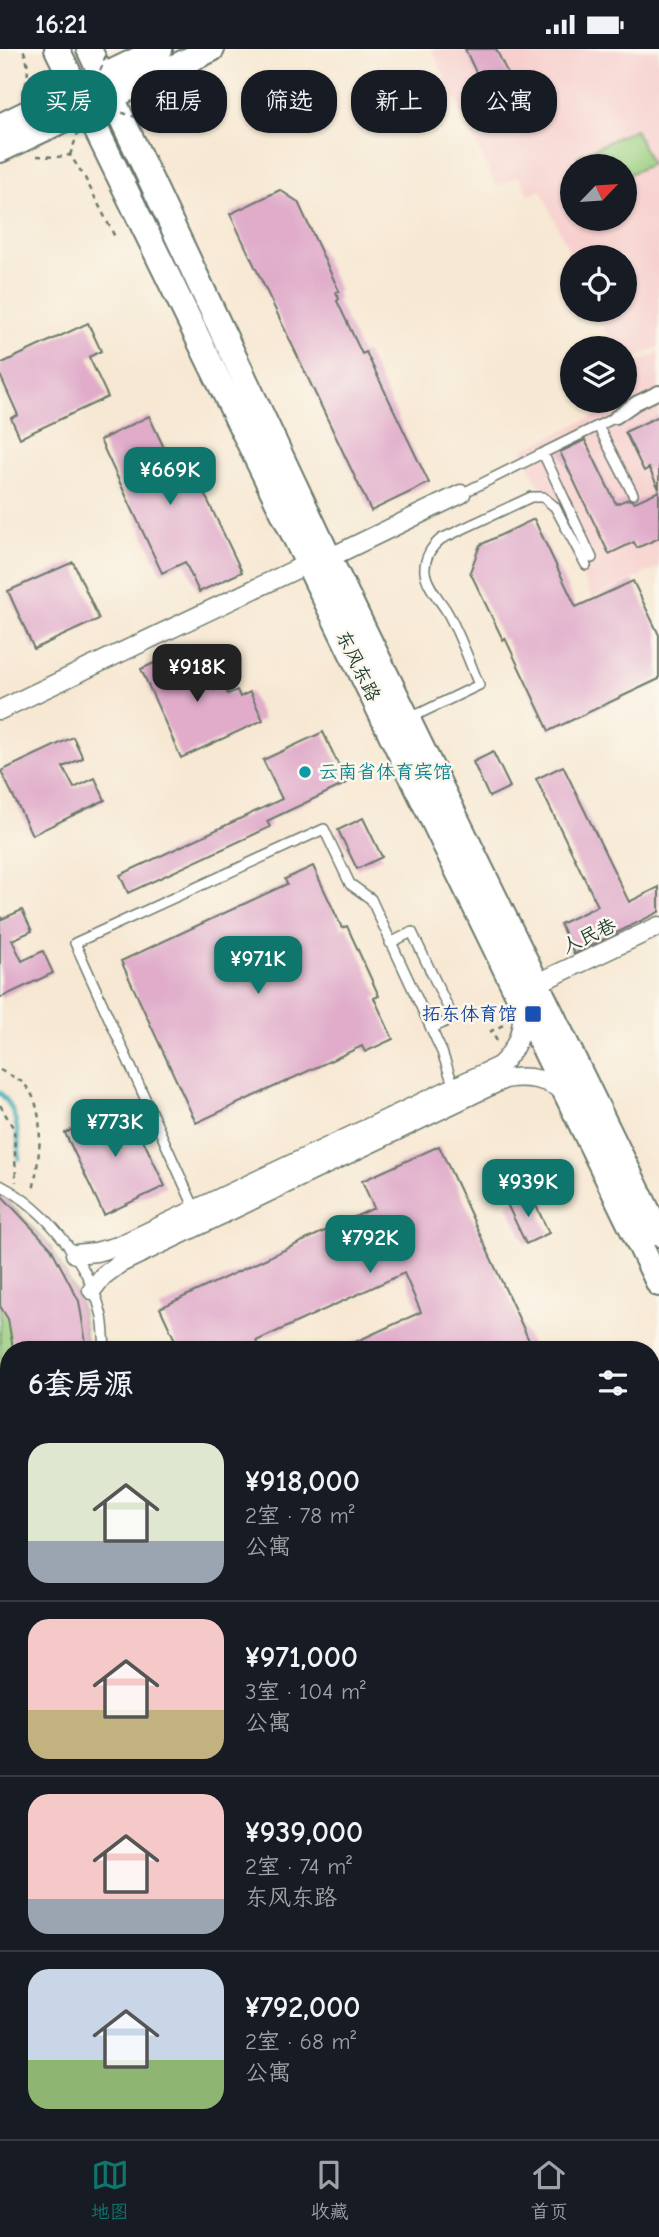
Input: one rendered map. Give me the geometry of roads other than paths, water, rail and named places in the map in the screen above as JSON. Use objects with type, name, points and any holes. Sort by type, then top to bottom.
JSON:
[{"type":"main road","name":"东风东路","points":[[57,49],[81,70]]},
{"type":"main road","points":[[117,71],[160,49]]},
{"type":"main road","points":[[117,76],[212,49]]},
{"type":"main road","points":[[0,126],[21,116]]},
{"type":"main road","name":"东风东路","points":[[117,129],[318,561],[525,981],[659,1234]]},
{"type":"main road","points":[[0,150],[24,133]]},
{"type":"main road","name":"东风东路","points":[[318,561],[408,719],[525,981],[568,1094],[659,1284]]},
{"type":"street","points":[[616,417],[659,392]]},
{"type":"street","points":[[0,709],[461,494]]},
{"type":"street","name":"人民巷","points":[[525,981],[659,926]]},
{"type":"street","points":[[75,1254],[118,1246],[499,1066],[514,1048],[522,1027],[525,981]]},
{"type":"street","points":[[92,1290],[103,1276],[119,1264],[505,1079],[538,1078],[568,1094]]},
{"type":"lane","points":[[461,494],[616,417]]},
{"type":"lane","points":[[598,426],[633,494]]},
{"type":"lane","points":[[408,719],[479,685],[447,612],[425,573],[432,546],[441,539],[531,497],[543,497],[555,507],[589,561],[543,453]]},
{"type":"lane","points":[[195,1209],[75,943],[324,829],[350,884],[371,899],[431,1029],[454,1087]]},
{"type":"lane","points":[[390,943],[412,932],[453,1018],[431,1029]]},
{"type":"lane","points":[[0,1185],[15,1193],[54,1228],[75,1254],[102,1317],[104,1341]]},
{"type":"waterway","points":[[0,1093],[14,1115],[19,1159]]},
{"type":"place","name":"云南省体育宾馆","points":[[305,772]]},
{"type":"place","name":"拓东体育馆","points":[[533,1014]]}]
